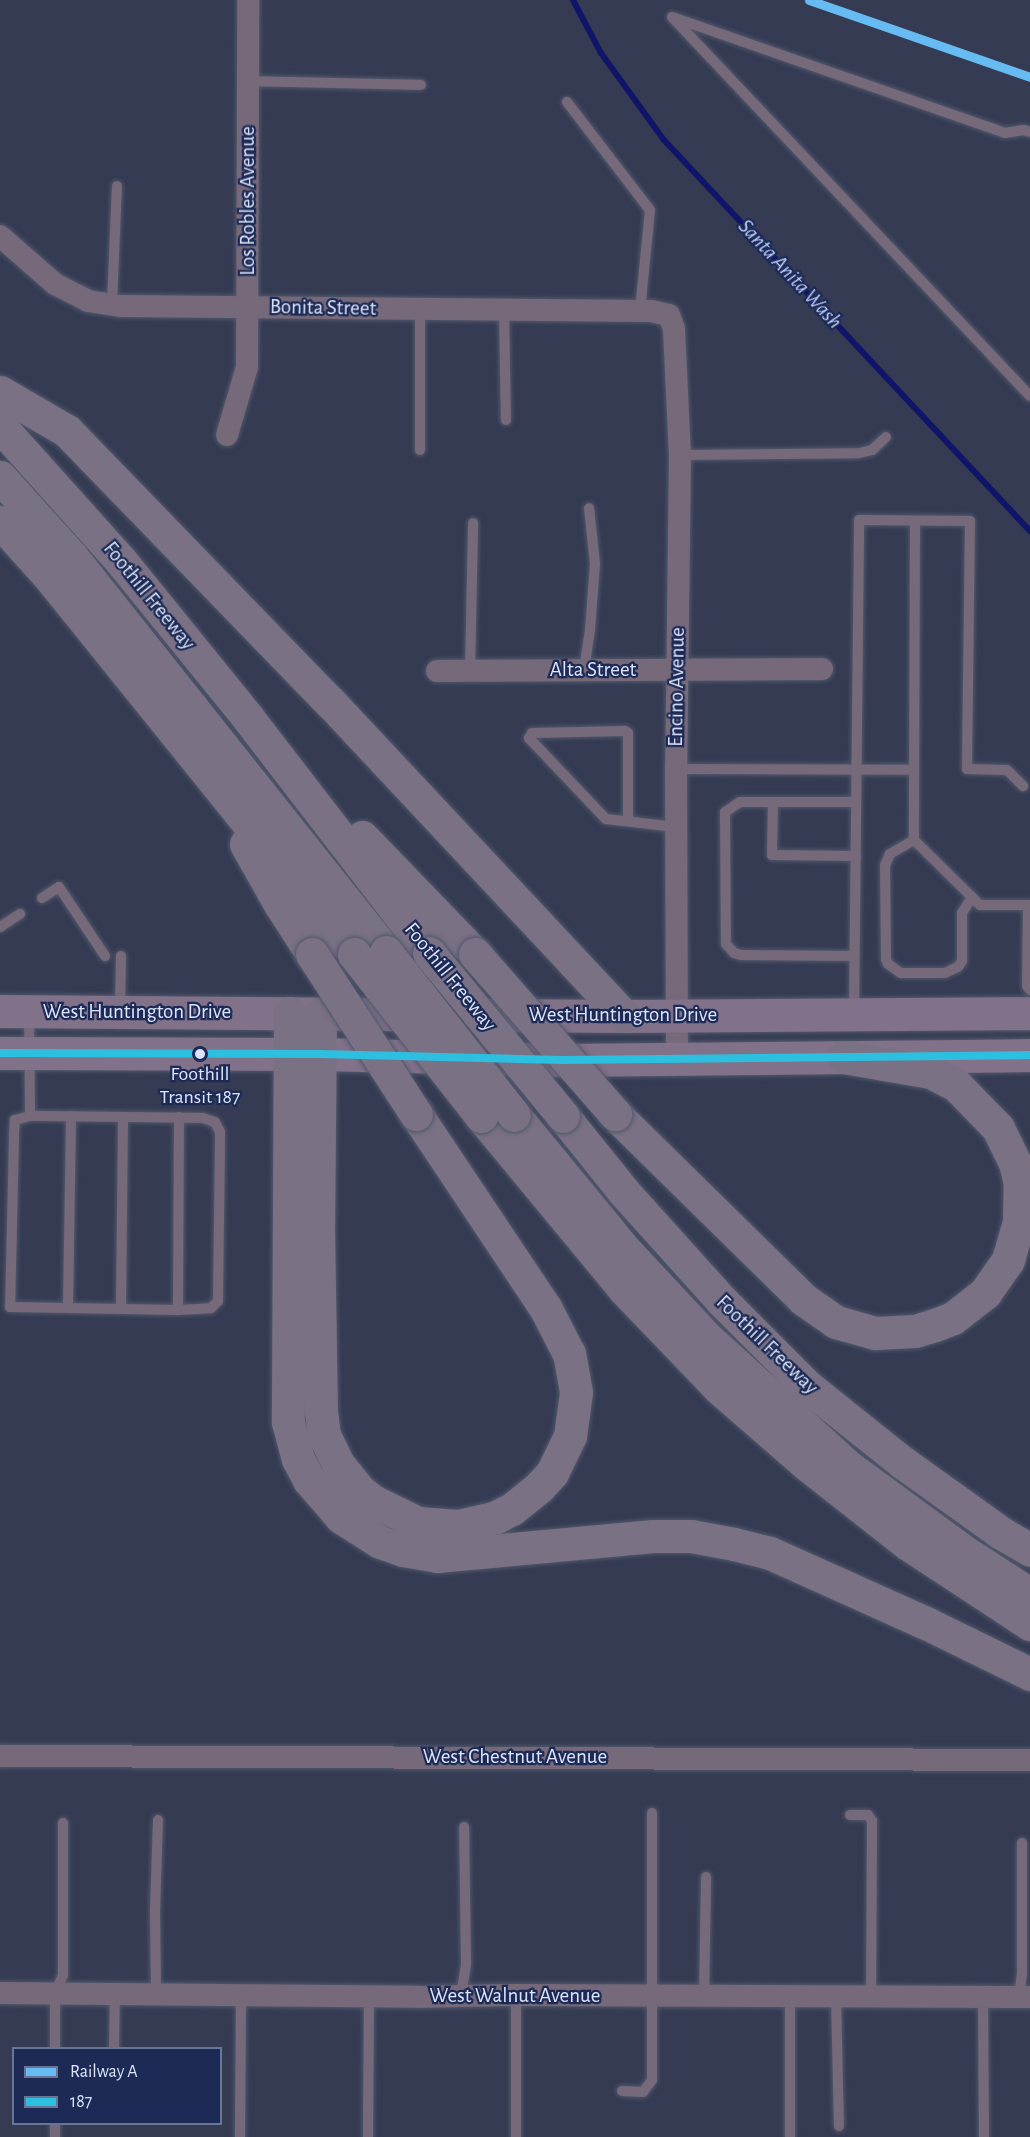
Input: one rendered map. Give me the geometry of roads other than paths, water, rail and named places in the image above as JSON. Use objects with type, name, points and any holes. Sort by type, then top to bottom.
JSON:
[{"type":"highway","points":[[0,392],[67,431],[330,702],[624,1016]]},
{"type":"highway","name":"Foothill Freeway","points":[[0,426],[121,561],[248,718],[395,953],[481,1116],[625,1290],[719,1388],[805,1463],[908,1544],[1030,1624]]},
{"type":"highway","points":[[0,454],[40,496],[169,650],[395,953]]},
{"type":"highway","points":[[0,477],[72,557],[395,953],[538,1115],[596,1191],[731,1339],[826,1425],[907,1489],[1030,1572]]},
{"type":"highway","name":"Foothill Freeway","points":[[0,522],[47,574],[202,764],[395,953],[538,1115],[623,1191],[721,1300],[808,1386],[902,1462],[1001,1533],[1030,1550]]},
{"type":"highway","points":[[248,718],[475,954],[615,1114],[803,1299],[836,1322],[875,1333],[915,1331],[935,1325],[953,1318],[985,1293],[1008,1260],[1019,1222],[1020,1183],[1015,1163],[998,1128],[956,1085],[930,1072],[843,1057]]},
{"type":"highway","points":[[202,764],[280,904],[546,1309],[569,1354],[576,1392],[570,1436],[552,1473],[512,1509],[496,1517],[458,1526],[418,1523],[373,1502],[360,1491],[338,1464],[324,1435],[321,1411],[318,1224],[305,1055]]},
{"type":"highway","points":[[305,1014],[288,1422],[298,1458],[309,1479],[341,1517],[380,1542],[403,1550],[438,1556],[653,1536],[691,1536],[734,1544],[770,1553],[926,1623],[1030,1674]]},
{"type":"highway","points":[[538,1115],[624,1249],[707,1338],[849,1467],[962,1550],[1030,1594]]},
{"type":"main road","name":"West Huntington Drive","points":[[15,1011],[624,1016],[1030,1013]]},
{"type":"main road","name":"West Huntington Drive","points":[[15,1053],[562,1060],[1030,1055]]},
{"type":"street","name":"Los Robles Avenue","points":[[227,435],[247,367],[248,0]]},
{"type":"street","name":"Bonita Street","points":[[0,236],[55,284],[88,301],[112,304],[640,311],[669,315]]},
{"type":"street","name":"Encino Avenue","points":[[669,315],[674,329],[680,455],[676,769],[677,1059]]},
{"type":"street","name":"Alta Street","points":[[437,671],[822,669]]},
{"type":"street","name":"West Chestnut Avenue","points":[[0,1756],[1030,1760]]},
{"type":"street","name":"West Walnut Avenue","points":[[0,1993],[369,1997],[516,1995],[1024,1997]]},
{"type":"lane","points":[[1030,132],[1024,130],[1005,133],[672,17],[1030,396]]},
{"type":"lane","points":[[249,81],[421,85]]},
{"type":"lane","points":[[567,102],[650,210],[640,311]]},
{"type":"lane","points":[[112,304],[117,186]]},
{"type":"lane","points":[[420,309],[420,450]]},
{"type":"lane","points":[[504,310],[506,420]]},
{"type":"lane","points":[[680,455],[859,453],[872,450],[886,437]]},
{"type":"lane","points":[[584,670],[590,630],[595,564],[589,508]]},
{"type":"lane","points":[[854,1014],[859,520],[970,522],[967,770],[1007,770],[1023,786]]},
{"type":"lane","points":[[915,521],[912,770],[914,840],[980,905],[1029,905],[1027,986],[1030,990]]},
{"type":"lane","points":[[471,671],[472,523]]},
{"type":"lane","points":[[628,821],[628,734],[625,731],[532,733],[530,738],[606,819],[676,827]]},
{"type":"lane","points":[[676,769],[912,770]]},
{"type":"lane","points":[[854,956],[741,955],[734,953],[726,944],[725,812],[740,802],[856,802]]},
{"type":"lane","points":[[773,802],[772,855],[856,856]]},
{"type":"lane","points":[[914,840],[890,854],[885,866],[886,958],[888,964],[901,973],[945,974],[958,967],[962,961],[962,913],[972,897]]},
{"type":"lane","points":[[42,898],[59,887],[105,957]]},
{"type":"lane","points":[[0,927],[20,914]]},
{"type":"lane","points":[[120,1011],[122,956]]},
{"type":"lane","points":[[15,1011],[15,1053],[30,1116]]},
{"type":"lane","points":[[30,1116],[71,1116],[204,1118],[216,1122],[220,1132],[218,1301],[211,1308],[178,1310],[5,1309],[15,1120],[30,1116]]},
{"type":"lane","points":[[68,1308],[71,1116]]},
{"type":"lane","points":[[121,1310],[123,1117]]},
{"type":"lane","points":[[178,1310],[179,1117]]},
{"type":"lane","points":[[622,2091],[643,2092],[652,2080],[652,1813]]},
{"type":"lane","points":[[850,1815],[868,1815],[872,1821],[870,1996]]},
{"type":"lane","points":[[156,1993],[155,1911],[158,1820]]},
{"type":"lane","points":[[55,2047],[55,1993],[63,1975],[63,1823]]},
{"type":"lane","points":[[461,1996],[465,1963],[464,1827]]},
{"type":"lane","points":[[1022,1843],[1024,1997]]},
{"type":"lane","points":[[704,1996],[706,1877]]},
{"type":"lane","points":[[114,2047],[115,1993]]},
{"type":"lane","points":[[240,2137],[241,1995]]},
{"type":"lane","points":[[516,1995],[516,2137]]},
{"type":"lane","points":[[790,1996],[790,2137]]},
{"type":"lane","points":[[836,1996],[838,2126]]},
{"type":"lane","points":[[983,1996],[984,2137]]},
{"type":"lane","points":[[368,2137],[369,1997]]},
{"type":"waterway","name":"Santa Anita Wash","points":[[573,0],[601,53],[664,140],[1030,531]]},
{"type":"rail line","name":"A","points":[[809,0],[1030,77]]},
{"type":"place","name":"Foothill Transit 187","points":[[200,1054]]}]
